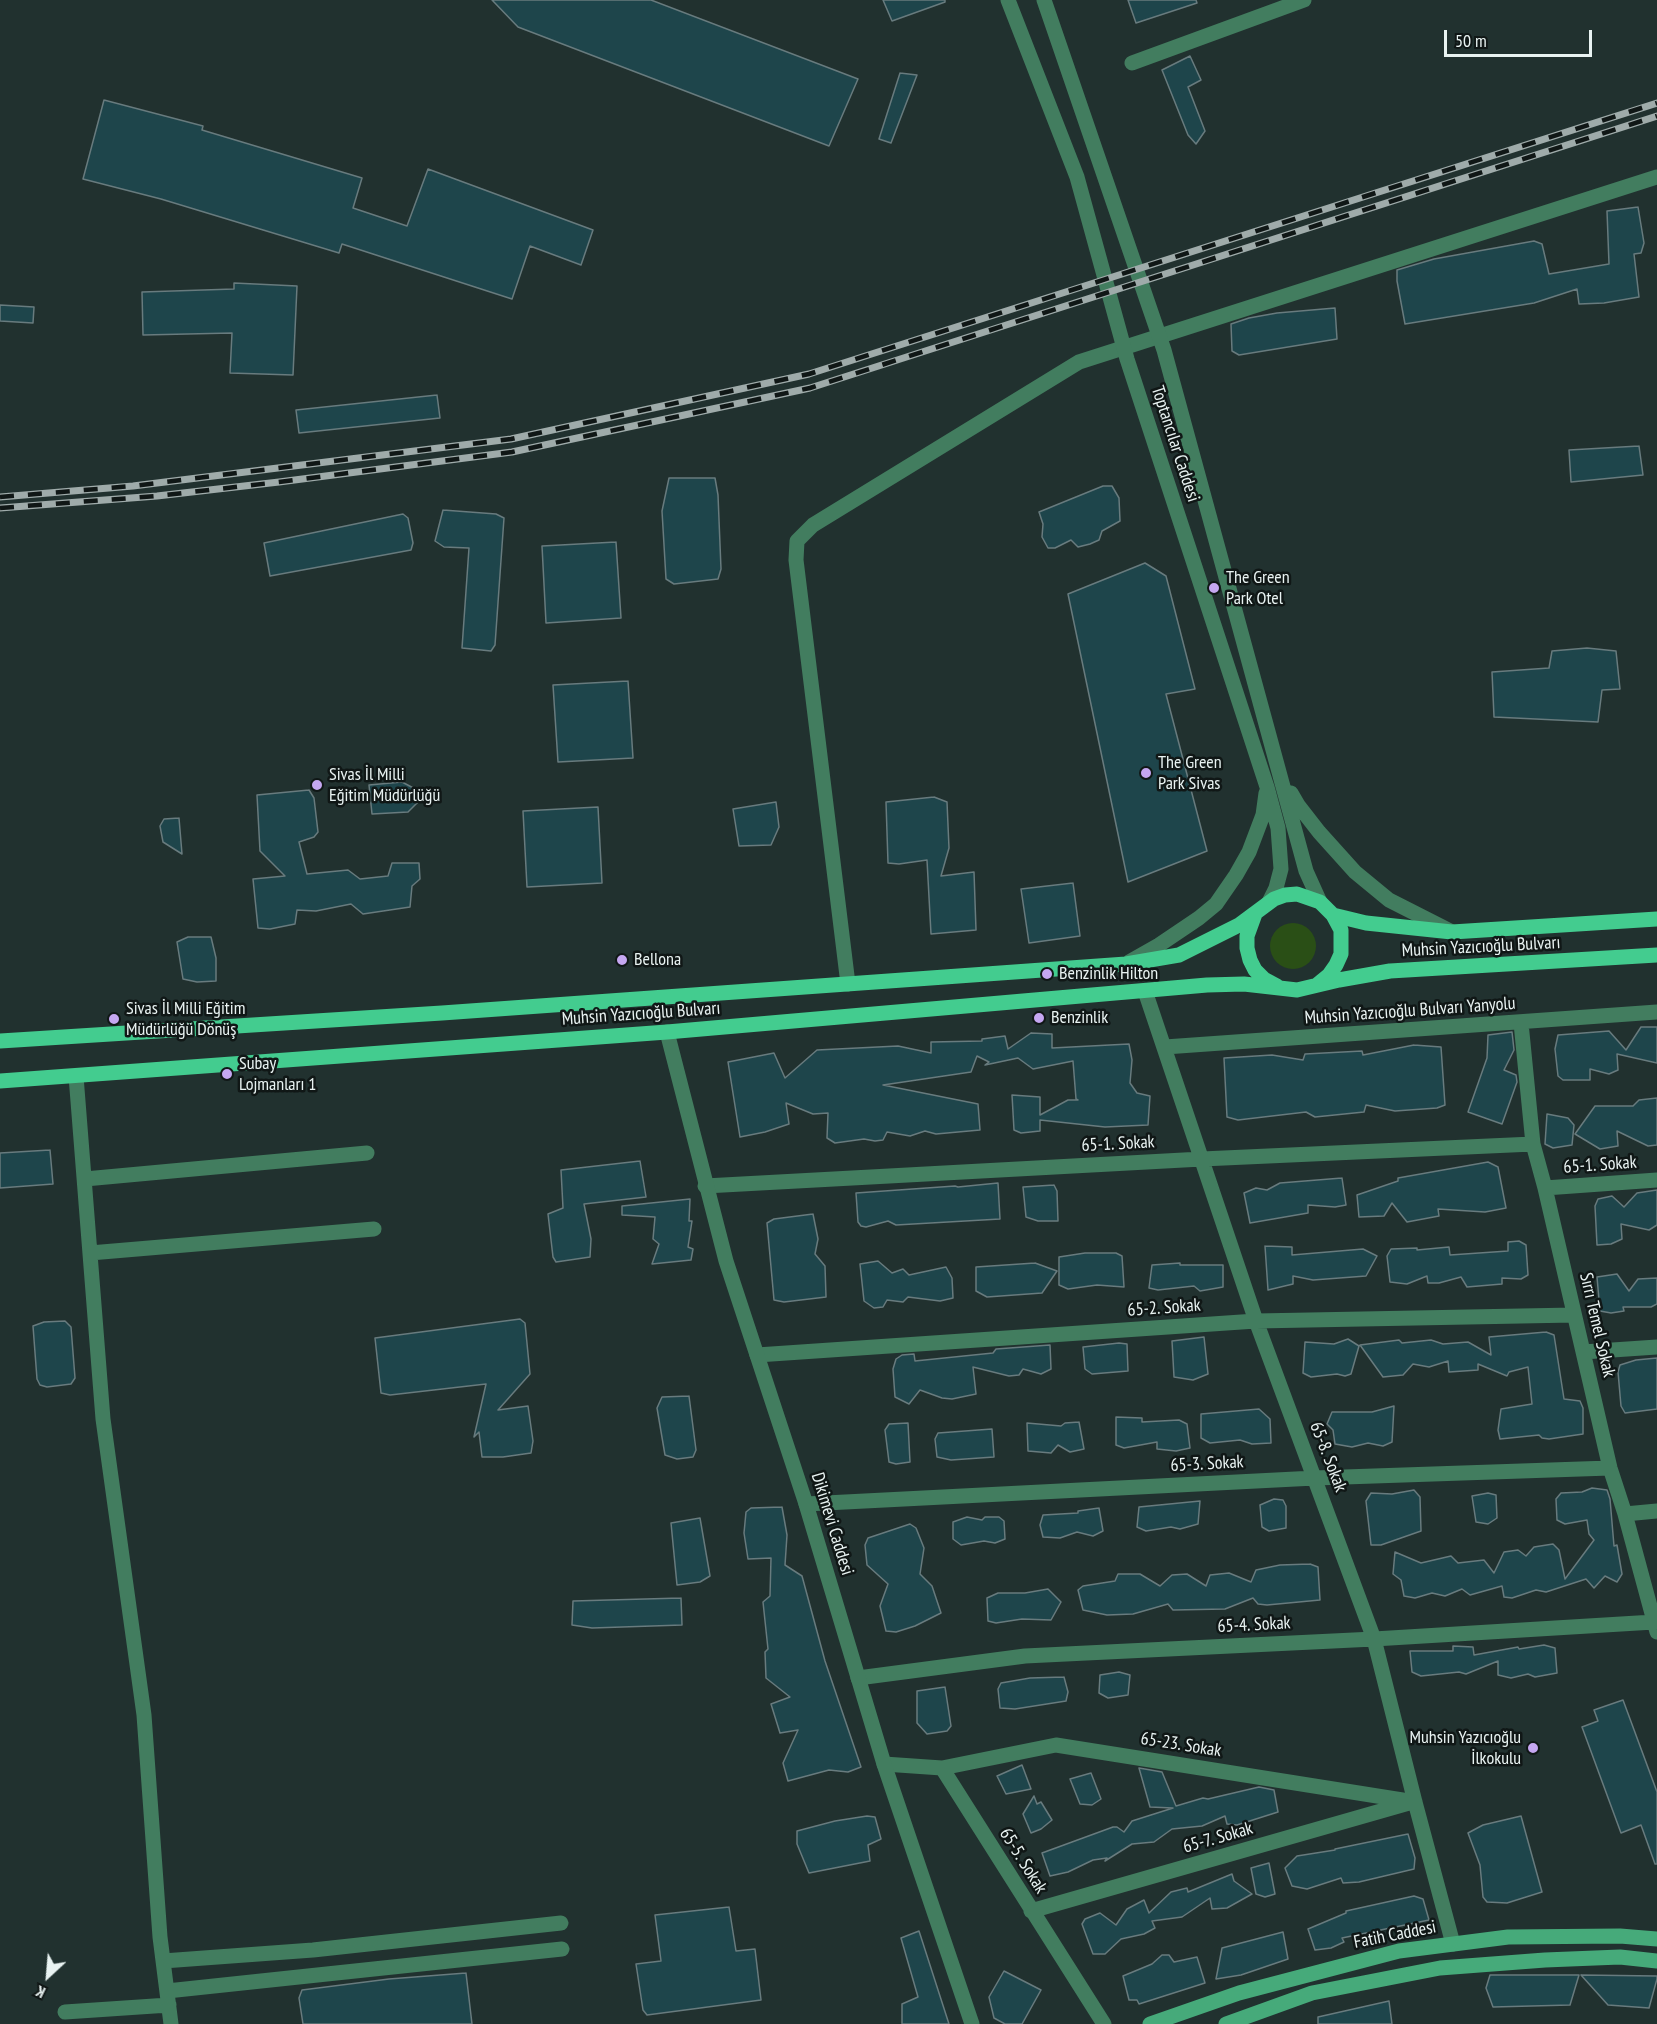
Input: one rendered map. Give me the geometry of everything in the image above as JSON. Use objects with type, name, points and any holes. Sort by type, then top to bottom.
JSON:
[{"type":"main road","name":"Muhsin Yazıcıoğlu Bulvarı","points":[[0,1041],[1126,964],[1179,955],[1222,935],[1256,914],[1269,902],[1285,895],[1297,894],[1320,902]]},
{"type":"main road","points":[[1309,988],[1320,983],[1329,975],[1341,954],[1341,930],[1333,915],[1320,902]]},
{"type":"main road","name":"Muhsin Yazıcıoğlu Bulvarı","points":[[1256,914],[1247,936],[1250,960],[1264,979],[1285,989]]},
{"type":"main road","name":"Muhsin Yazıcıoğlu Bulvarı","points":[[1333,915],[1366,923],[1452,932],[1657,919]]},
{"type":"main road","name":"Muhsin Yazıcıoğlu Bulvarı","points":[[0,1081],[667,1032],[1207,985],[1244,984],[1285,989],[1309,988],[1389,971],[1657,955]]},
{"type":"main road","name":"Fatih Caddesi","points":[[1150,2024],[1239,1993],[1388,1954],[1508,1937],[1620,1936],[1657,1939]]},
{"type":"main road","points":[[1226,2024],[1312,1993],[1440,1968],[1620,1957],[1657,1961]]},
{"type":"street","name":"Toptancılar Caddesi","points":[[1008,0],[1077,177],[1127,359],[1267,787],[1279,838],[1281,869],[1269,902]]},
{"type":"street","name":"Toptancılar Caddesi","points":[[1044,0],[1164,350],[1306,871],[1320,902]]},
{"type":"street","points":[[1132,63],[1305,0]]},
{"type":"street","points":[[848,984],[796,560],[797,541],[813,525],[1079,362],[1657,177]]},
{"type":"street","points":[[1280,773],[1298,805],[1355,872],[1389,900],[1452,932]]},
{"type":"street","points":[[1126,964],[1159,945],[1216,904],[1244,862],[1253,843],[1263,815],[1267,787]]},
{"type":"street","name":"65-8. Sokak","points":[[1145,991],[1256,1321],[1374,1639],[1453,1944]]},
{"type":"street","name":"Muhsin Yazıcıoğlu Bulvarı Yanyolu","points":[[1165,1047],[1657,1012]]},
{"type":"street","name":"Sırrı Temel Sokak","points":[[1521,1023],[1533,1144],[1610,1468],[1625,1514],[1655,1627]]},
{"type":"street","name":"Dikimevi Caddesi","points":[[667,1032],[726,1261],[806,1504],[884,1764],[972,2024]]},
{"type":"street","points":[[76,1076],[103,1419],[144,1715],[163,1961],[171,2024]]},
{"type":"street","name":"65-1. Sokak","points":[[705,1186],[1533,1144]]},
{"type":"street","points":[[84,1179],[367,1153]]},
{"type":"street","name":"65-1. Sokak","points":[[1545,1188],[1657,1180]]},
{"type":"street","points":[[90,1253],[374,1229]]},
{"type":"street","name":"65-2. Sokak","points":[[757,1355],[1256,1321],[1574,1315]]},
{"type":"street","points":[[1583,1352],[1657,1347]]},
{"type":"street","name":"65-3. Sokak","points":[[806,1504],[1315,1478],[1610,1468]]},
{"type":"street","points":[[1625,1514],[1657,1510]]},
{"type":"street","name":"65-4. Sokak","points":[[858,1678],[1025,1656],[1655,1627]]},
{"type":"street","name":"65-23. Sokak","points":[[942,1768],[1056,1745],[1415,1802]]},
{"type":"street","points":[[884,1764],[942,1768]]},
{"type":"street","name":"65-5. Sokak","points":[[942,1768],[1104,2024]]},
{"type":"street","name":"65-7. Sokak","points":[[1031,1911],[1415,1802]]},
{"type":"street","points":[[163,1961],[314,1950],[561,1923]]},
{"type":"street","points":[[65,2012],[138,2008],[168,1998],[562,1948]]},
{"type":"street","points":[[138,2008],[139,2024]]},
{"type":"green space","points":[[1293,923],[1309,930],[1316,946],[1309,962],[1293,969],[1277,962],[1270,946],[1277,930]]},
{"type":"building","points":[[492,0],[651,0],[858,79],[829,146],[518,27]]},
{"type":"building","points":[[883,0],[945,0],[945,2],[892,21]]},
{"type":"building","points":[[1128,0],[1196,0],[1197,3],[1136,23]]},
{"type":"building","points":[[1190,56],[1201,80],[1188,87],[1205,131],[1196,144],[1188,135],[1162,70]]},
{"type":"building","points":[[900,73],[917,75],[891,143],[879,139]]},
{"type":"building","points":[[104,100],[203,126],[202,130],[362,178],[353,208],[407,226],[428,169],[593,230],[581,265],[530,246],[512,299],[342,244],[339,253],[161,199],[83,179]]},
{"type":"building","points":[[1638,207],[1644,243],[1641,253],[1634,254],[1639,297],[1604,303],[1579,304],[1577,289],[1534,303],[1405,324],[1397,270],[1434,259],[1534,241],[1542,244],[1549,274],[1609,264],[1607,211]]},
{"type":"building","points":[[234,283],[297,286],[293,375],[230,373],[232,333],[143,335],[142,292],[234,289]]},
{"type":"building","points":[[0,305],[34,307],[33,323],[0,321]]},
{"type":"building","points":[[1335,308],[1337,339],[1239,355],[1232,351],[1231,324],[1277,313]]},
{"type":"building","points":[[437,395],[440,418],[299,433],[296,410]]},
{"type":"building","points":[[1639,446],[1643,475],[1571,482],[1569,450]]},
{"type":"building","points":[[669,478],[715,478],[718,495],[721,569],[718,579],[674,584],[666,579],[662,511]]},
{"type":"building","points":[[1103,486],[1112,486],[1119,498],[1120,521],[1102,531],[1099,540],[1090,544],[1078,547],[1071,540],[1055,548],[1048,548],[1042,537],[1043,524],[1039,512]]},
{"type":"building","points":[[443,510],[496,514],[504,518],[495,645],[491,651],[462,648],[469,548],[444,547],[435,541]]},
{"type":"building","points":[[403,514],[408,518],[413,543],[411,550],[270,576],[264,543]]},
{"type":"building","points":[[616,542],[621,618],[546,623],[542,546]]},
{"type":"building","name":"The Green Park Sivas","points":[[1145,563],[1166,576],[1195,689],[1166,694],[1207,851],[1128,882],[1068,594]]},
{"type":"building","points":[[1587,648],[1616,651],[1620,689],[1602,690],[1598,722],[1494,717],[1492,672],[1549,668],[1552,651]]},
{"type":"building","points":[[628,681],[633,758],[558,762],[553,685]]},
{"type":"building","points":[[402,782],[419,791],[420,800],[408,812],[372,814],[369,785]]},
{"type":"building","points":[[309,790],[314,798],[318,832],[314,837],[299,842],[307,874],[348,870],[360,879],[388,876],[392,863],[419,863],[420,879],[412,886],[410,907],[363,914],[351,904],[316,911],[297,910],[295,924],[270,929],[258,928],[253,879],[285,876],[260,851],[257,795]]},
{"type":"building","points":[[934,797],[947,802],[949,848],[941,876],[974,872],[976,930],[931,934],[927,860],[899,864],[888,863],[886,802]]},
{"type":"building","points":[[776,802],[779,827],[771,845],[739,846],[733,809]]},
{"type":"building","points":[[598,807],[602,883],[527,887],[523,811]]},
{"type":"building","points":[[179,818],[182,854],[163,842],[160,826],[164,819]]},
{"type":"building","points":[[1073,883],[1080,936],[1029,943],[1021,889]]},
{"type":"building","points":[[188,937],[211,937],[216,958],[216,981],[197,982],[183,979],[177,942]]},
{"type":"building","points":[[1641,1027],[1657,1027],[1657,1063],[1617,1054],[1618,1070],[1609,1074],[1590,1069],[1590,1080],[1563,1080],[1558,1076],[1555,1049],[1558,1035],[1609,1031],[1626,1050]]},
{"type":"building","points":[[1512,1032],[1514,1050],[1504,1070],[1516,1075],[1517,1082],[1502,1124],[1468,1112],[1487,1058],[1488,1035]]},
{"type":"building","points":[[1031,1033],[1052,1034],[1052,1048],[1129,1044],[1132,1060],[1130,1083],[1137,1093],[1150,1096],[1148,1125],[1105,1127],[1040,1120],[1040,1131],[1021,1133],[1014,1130],[1012,1095],[1040,1097],[1040,1115],[1068,1100],[1078,1100],[1076,1099],[1073,1061],[1033,1069],[1018,1058],[985,1065],[989,1062],[977,1056],[971,1072],[883,1085],[978,1104],[980,1130],[936,1134],[925,1131],[910,1136],[887,1132],[883,1140],[864,1139],[835,1143],[827,1138],[828,1113],[813,1114],[786,1103],[789,1124],[740,1137],[728,1062],[774,1053],[785,1078],[817,1050],[898,1046],[931,1053],[931,1042],[982,1041],[982,1039],[1005,1036],[1008,1049]]},
{"type":"building","points":[[1414,1045],[1441,1047],[1445,1105],[1437,1108],[1395,1111],[1366,1105],[1364,1112],[1315,1117],[1306,1112],[1238,1120],[1227,1117],[1224,1058],[1272,1055],[1303,1060],[1305,1054],[1362,1051],[1363,1055]]},
{"type":"building","points":[[1657,1098],[1657,1145],[1648,1146],[1617,1131],[1618,1146],[1600,1149],[1575,1134],[1595,1106],[1633,1106],[1639,1100]]},
{"type":"building","points":[[1547,1114],[1568,1118],[1574,1125],[1572,1145],[1553,1148],[1545,1144]]},
{"type":"building","points":[[50,1150],[53,1184],[0,1188],[0,1153]]},
{"type":"building","points":[[640,1161],[646,1197],[584,1204],[591,1239],[590,1257],[556,1262],[553,1257],[548,1214],[563,1208],[561,1170]]},
{"type":"building","points":[[1488,1162],[1498,1167],[1506,1208],[1485,1212],[1438,1209],[1439,1216],[1407,1222],[1392,1203],[1384,1216],[1359,1217],[1357,1195],[1398,1181],[1398,1178]]},
{"type":"building","points":[[1342,1178],[1346,1205],[1335,1207],[1308,1205],[1308,1213],[1250,1223],[1244,1193],[1256,1188],[1267,1190],[1280,1183]]},
{"type":"building","points":[[998,1183],[1000,1219],[896,1225],[888,1221],[866,1227],[861,1226],[858,1222],[856,1193]]},
{"type":"building","points":[[1054,1185],[1057,1191],[1058,1221],[1038,1221],[1026,1217],[1023,1187]]},
{"type":"building","points":[[1657,1190],[1657,1225],[1649,1230],[1621,1224],[1622,1239],[1611,1244],[1597,1245],[1595,1206],[1598,1199],[1612,1196],[1624,1207],[1637,1193]]},
{"type":"building","points":[[690,1199],[689,1221],[692,1221],[688,1247],[693,1249],[691,1260],[652,1264],[659,1244],[653,1239],[655,1217],[622,1215],[622,1206]]},
{"type":"building","points":[[813,1214],[818,1239],[815,1254],[825,1266],[826,1297],[784,1302],[774,1300],[767,1223],[774,1219]]},
{"type":"building","points":[[1519,1241],[1526,1245],[1528,1275],[1521,1279],[1502,1278],[1502,1284],[1467,1287],[1461,1277],[1439,1283],[1428,1283],[1427,1276],[1407,1284],[1390,1282],[1387,1256],[1391,1249],[1417,1248],[1417,1250],[1449,1247],[1450,1255],[1508,1251],[1508,1242]]},
{"type":"building","points":[[1265,1246],[1292,1247],[1292,1255],[1363,1249],[1377,1256],[1366,1276],[1313,1280],[1293,1276],[1293,1284],[1268,1290]]},
{"type":"building","points":[[1085,1253],[1116,1253],[1122,1256],[1124,1287],[1097,1285],[1068,1289],[1059,1285],[1059,1257]]},
{"type":"building","points":[[878,1261],[892,1273],[903,1269],[909,1275],[946,1267],[952,1278],[953,1298],[940,1301],[908,1297],[903,1302],[887,1300],[883,1307],[874,1308],[864,1301],[860,1264]]},
{"type":"building","points":[[1035,1263],[1057,1271],[1042,1293],[987,1297],[976,1291],[976,1267]]},
{"type":"building","points":[[1180,1263],[1180,1265],[1223,1265],[1223,1287],[1200,1291],[1194,1286],[1158,1290],[1149,1288],[1152,1265]]},
{"type":"building","points":[[1617,1274],[1629,1291],[1638,1279],[1657,1278],[1657,1304],[1651,1307],[1623,1307],[1624,1311],[1611,1313],[1600,1311],[1597,1277]]},
{"type":"building","points":[[520,1319],[525,1323],[530,1374],[498,1410],[528,1406],[533,1441],[531,1453],[482,1457],[479,1432],[474,1437],[486,1384],[390,1395],[381,1393],[375,1338]]},
{"type":"building","points":[[65,1321],[71,1327],[75,1378],[71,1384],[47,1387],[40,1385],[37,1379],[33,1326],[44,1322]]},
{"type":"building","points":[[1546,1332],[1554,1335],[1564,1399],[1580,1401],[1583,1408],[1583,1434],[1549,1439],[1539,1435],[1500,1439],[1498,1430],[1501,1409],[1532,1404],[1528,1367],[1509,1372],[1507,1376],[1478,1364],[1478,1370],[1449,1372],[1448,1361],[1429,1367],[1413,1364],[1403,1375],[1383,1377],[1360,1345],[1399,1340],[1402,1343],[1431,1340],[1443,1344],[1468,1342],[1491,1355],[1489,1337]]},
{"type":"building","points":[[1204,1337],[1208,1374],[1193,1380],[1174,1377],[1172,1341]]},
{"type":"building","points":[[1348,1339],[1359,1346],[1351,1374],[1311,1377],[1303,1373],[1305,1342],[1334,1344]]},
{"type":"building","points":[[1127,1344],[1128,1371],[1092,1374],[1085,1369],[1083,1347]]},
{"type":"building","points":[[1050,1345],[1051,1369],[1041,1374],[1023,1369],[1019,1375],[1009,1376],[973,1367],[976,1394],[952,1399],[920,1390],[909,1404],[895,1397],[893,1369],[896,1359],[902,1355],[914,1354],[915,1361],[993,1353],[996,1349]]},
{"type":"building","points":[[1657,1358],[1657,1409],[1625,1413],[1621,1406],[1618,1372],[1620,1365],[1636,1360]]},
{"type":"building","points":[[689,1396],[696,1450],[693,1457],[677,1459],[665,1455],[657,1408],[662,1397]]},
{"type":"building","points":[[1394,1406],[1392,1442],[1383,1446],[1368,1443],[1352,1447],[1335,1444],[1333,1430],[1327,1424],[1332,1412],[1372,1412]]},
{"type":"building","points":[[1259,1409],[1270,1419],[1271,1443],[1252,1444],[1240,1440],[1210,1443],[1201,1438],[1201,1414]]},
{"type":"building","points":[[1116,1417],[1142,1418],[1142,1422],[1179,1420],[1187,1424],[1190,1448],[1176,1451],[1157,1449],[1157,1442],[1124,1448],[1116,1445]]},
{"type":"building","points":[[1079,1422],[1084,1449],[1070,1452],[1058,1445],[1051,1453],[1028,1451],[1027,1423],[1061,1426],[1065,1423]]},
{"type":"building","points":[[908,1423],[910,1462],[896,1464],[889,1462],[885,1430],[889,1424]]},
{"type":"building","points":[[992,1429],[994,1457],[951,1460],[937,1457],[935,1439],[938,1433]]},
{"type":"building","points":[[1592,1488],[1607,1490],[1610,1499],[1614,1546],[1617,1545],[1622,1574],[1617,1582],[1605,1576],[1594,1588],[1586,1579],[1546,1592],[1536,1590],[1512,1598],[1504,1597],[1502,1586],[1470,1595],[1462,1589],[1445,1596],[1432,1593],[1415,1598],[1404,1596],[1401,1580],[1393,1574],[1395,1552],[1421,1563],[1451,1556],[1458,1563],[1484,1560],[1494,1573],[1504,1552],[1518,1550],[1526,1556],[1534,1547],[1553,1544],[1559,1550],[1565,1579],[1594,1540],[1589,1534],[1587,1520],[1565,1524],[1557,1520],[1556,1499],[1561,1493],[1582,1492]]},
{"type":"building","points":[[1414,1490],[1420,1497],[1421,1531],[1381,1545],[1371,1545],[1366,1501],[1371,1493],[1392,1494]]},
{"type":"building","points":[[1488,1493],[1496,1495],[1497,1518],[1488,1524],[1476,1522],[1472,1496]]},
{"type":"building","points":[[1274,1499],[1283,1500],[1286,1506],[1286,1528],[1269,1531],[1262,1527],[1260,1505]]},
{"type":"building","points":[[1200,1501],[1198,1524],[1180,1529],[1171,1527],[1146,1531],[1137,1527],[1139,1507]]},
{"type":"building","points":[[782,1507],[787,1535],[785,1565],[802,1576],[825,1661],[861,1767],[848,1772],[829,1770],[788,1781],[783,1763],[798,1730],[780,1733],[771,1704],[790,1697],[766,1678],[765,1652],[768,1649],[763,1602],[770,1596],[771,1558],[748,1559],[744,1533],[746,1512],[751,1508]]},
{"type":"building","points":[[1099,1508],[1103,1531],[1093,1536],[1077,1532],[1060,1538],[1043,1537],[1040,1525],[1043,1515],[1078,1513],[1078,1511]]},
{"type":"building","points":[[967,1517],[982,1520],[985,1517],[999,1517],[1004,1521],[1005,1539],[995,1543],[984,1541],[961,1545],[953,1539],[953,1522]]},
{"type":"building","points":[[700,1518],[710,1576],[700,1582],[677,1585],[671,1523]]},
{"type":"building","points":[[910,1524],[916,1528],[924,1548],[920,1574],[932,1586],[941,1613],[915,1626],[896,1632],[886,1631],[880,1606],[888,1584],[867,1565],[865,1545],[868,1538]]},
{"type":"building","points":[[1310,1564],[1318,1567],[1320,1600],[1267,1605],[1258,1604],[1253,1598],[1225,1609],[1173,1610],[1168,1604],[1133,1614],[1107,1615],[1083,1610],[1078,1590],[1083,1586],[1115,1581],[1118,1574],[1140,1574],[1160,1586],[1172,1575],[1187,1574],[1206,1586],[1210,1575],[1229,1573],[1251,1582],[1256,1570],[1280,1565]]},
{"type":"building","points":[[1048,1589],[1061,1602],[1051,1620],[1022,1619],[996,1623],[988,1621],[987,1598],[998,1593],[1025,1593]]},
{"type":"building","points":[[681,1598],[682,1625],[592,1628],[572,1625],[573,1601]]},
{"type":"building","points":[[1544,1645],[1555,1648],[1557,1673],[1535,1677],[1528,1674],[1511,1678],[1498,1675],[1498,1661],[1466,1674],[1459,1672],[1421,1676],[1412,1672],[1410,1651],[1453,1651],[1453,1646],[1473,1647],[1474,1655]]},
{"type":"building","points":[[1119,1672],[1130,1675],[1128,1695],[1108,1698],[1099,1693],[1100,1675]]},
{"type":"building","points":[[1064,1677],[1068,1692],[1066,1701],[1015,1709],[1000,1708],[998,1689],[1001,1683],[1030,1678]]},
{"type":"building","points":[[945,1687],[951,1726],[947,1731],[927,1734],[917,1723],[917,1691]]},
{"type":"building","points":[[1623,1700],[1657,1792],[1657,1864],[1655,1864],[1641,1825],[1621,1833],[1582,1727],[1598,1721],[1594,1710]]},
{"type":"building","points":[[1022,1765],[1031,1789],[1006,1794],[997,1776]]},
{"type":"building","points":[[1139,1768],[1162,1772],[1176,1806],[1259,1787],[1274,1790],[1278,1812],[1237,1825],[1227,1824],[1225,1816],[1202,1826],[1172,1829],[1154,1842],[1132,1844],[1105,1861],[1107,1858],[1093,1860],[1068,1872],[1050,1876],[1042,1853],[1113,1827],[1124,1832],[1132,1821],[1173,1808],[1150,1807]]},
{"type":"building","points":[[1091,1773],[1101,1799],[1092,1805],[1080,1804],[1070,1779]]},
{"type":"building","points":[[1034,1796],[1037,1804],[1041,1802],[1052,1820],[1041,1829],[1031,1833],[1023,1814]]},
{"type":"building","points":[[1521,1816],[1542,1892],[1507,1903],[1487,1902],[1483,1897],[1480,1865],[1468,1833],[1483,1825]]},
{"type":"building","points":[[875,1817],[881,1839],[868,1845],[870,1861],[809,1873],[797,1844],[797,1831],[835,1821]]},
{"type":"building","points":[[1408,1834],[1415,1858],[1414,1869],[1359,1882],[1343,1883],[1341,1878],[1307,1889],[1292,1886],[1285,1868],[1297,1856]]},
{"type":"building","points":[[1269,1863],[1275,1894],[1265,1897],[1256,1894],[1251,1868]]},
{"type":"building","points":[[1232,1874],[1234,1881],[1252,1894],[1227,1908],[1212,1909],[1210,1898],[1182,1917],[1152,1921],[1155,1928],[1144,1934],[1121,1939],[1105,1954],[1093,1954],[1082,1924],[1085,1919],[1100,1913],[1116,1925],[1127,1909],[1144,1900],[1149,1913],[1171,1892],[1187,1888],[1188,1892]]},
{"type":"building","points":[[1414,1896],[1423,1899],[1429,1920],[1342,1938],[1344,1942],[1331,1948],[1315,1950],[1308,1929],[1346,1913],[1346,1911]]},
{"type":"building","points":[[729,1907],[736,1951],[755,1949],[761,2000],[647,2015],[643,2010],[636,1964],[661,1961],[655,1915]]},
{"type":"building","points":[[919,1931],[949,2024],[902,2024],[902,2004],[918,1997],[901,1938]]},
{"type":"building","points":[[1283,1932],[1288,1959],[1241,1975],[1216,1979],[1222,1948]]},
{"type":"building","points":[[1162,1955],[1169,1955],[1174,1962],[1197,1957],[1205,1983],[1139,2004],[1137,2000],[1129,2000],[1123,1976],[1152,1964]]},
{"type":"building","points":[[1004,1971],[1041,1990],[1022,2024],[1005,2024],[994,2018],[989,1997]]},
{"type":"building","points":[[466,1973],[472,2024],[303,2024],[299,1998],[302,1990],[389,1979]]},
{"type":"building","points":[[1490,1975],[1579,1975],[1570,2005],[1493,2007],[1486,1988]]},
{"type":"building","points":[[1581,1975],[1657,1976],[1657,1979],[1649,2008],[1608,2005]]},
{"type":"building","points":[[1389,2001],[1392,2024],[1318,2024],[1318,2017]]},
{"type":"railway","points":[[0,497],[133,486],[511,439],[809,374],[1657,103]]},
{"type":"railway","points":[[0,508],[157,496],[512,452],[810,388],[1657,116]]},
{"type":"place","name":"The Green Park Otel","points":[[1214,588]]},
{"type":"place","name":"The Green Park Sivas","points":[[1146,773]]},
{"type":"place","name":"Sivas İl Milli Eğitim Müdürlüğü","points":[[317,785]]},
{"type":"place","name":"Bellona","points":[[622,960]]},
{"type":"place","name":"Benzinlik Hilton","points":[[1047,974]]},
{"type":"place","name":"Benzinlik","points":[[1039,1018]]},
{"type":"place","name":"Sivas İl Milli Eğitim Müdürlüğü Dönüş","points":[[114,1019]]},
{"type":"place","name":"Subay Lojmanları 1","points":[[227,1074]]},
{"type":"place","name":"Muhsin Yazıcıoğlu İlkokulu","points":[[1533,1748]]}]
